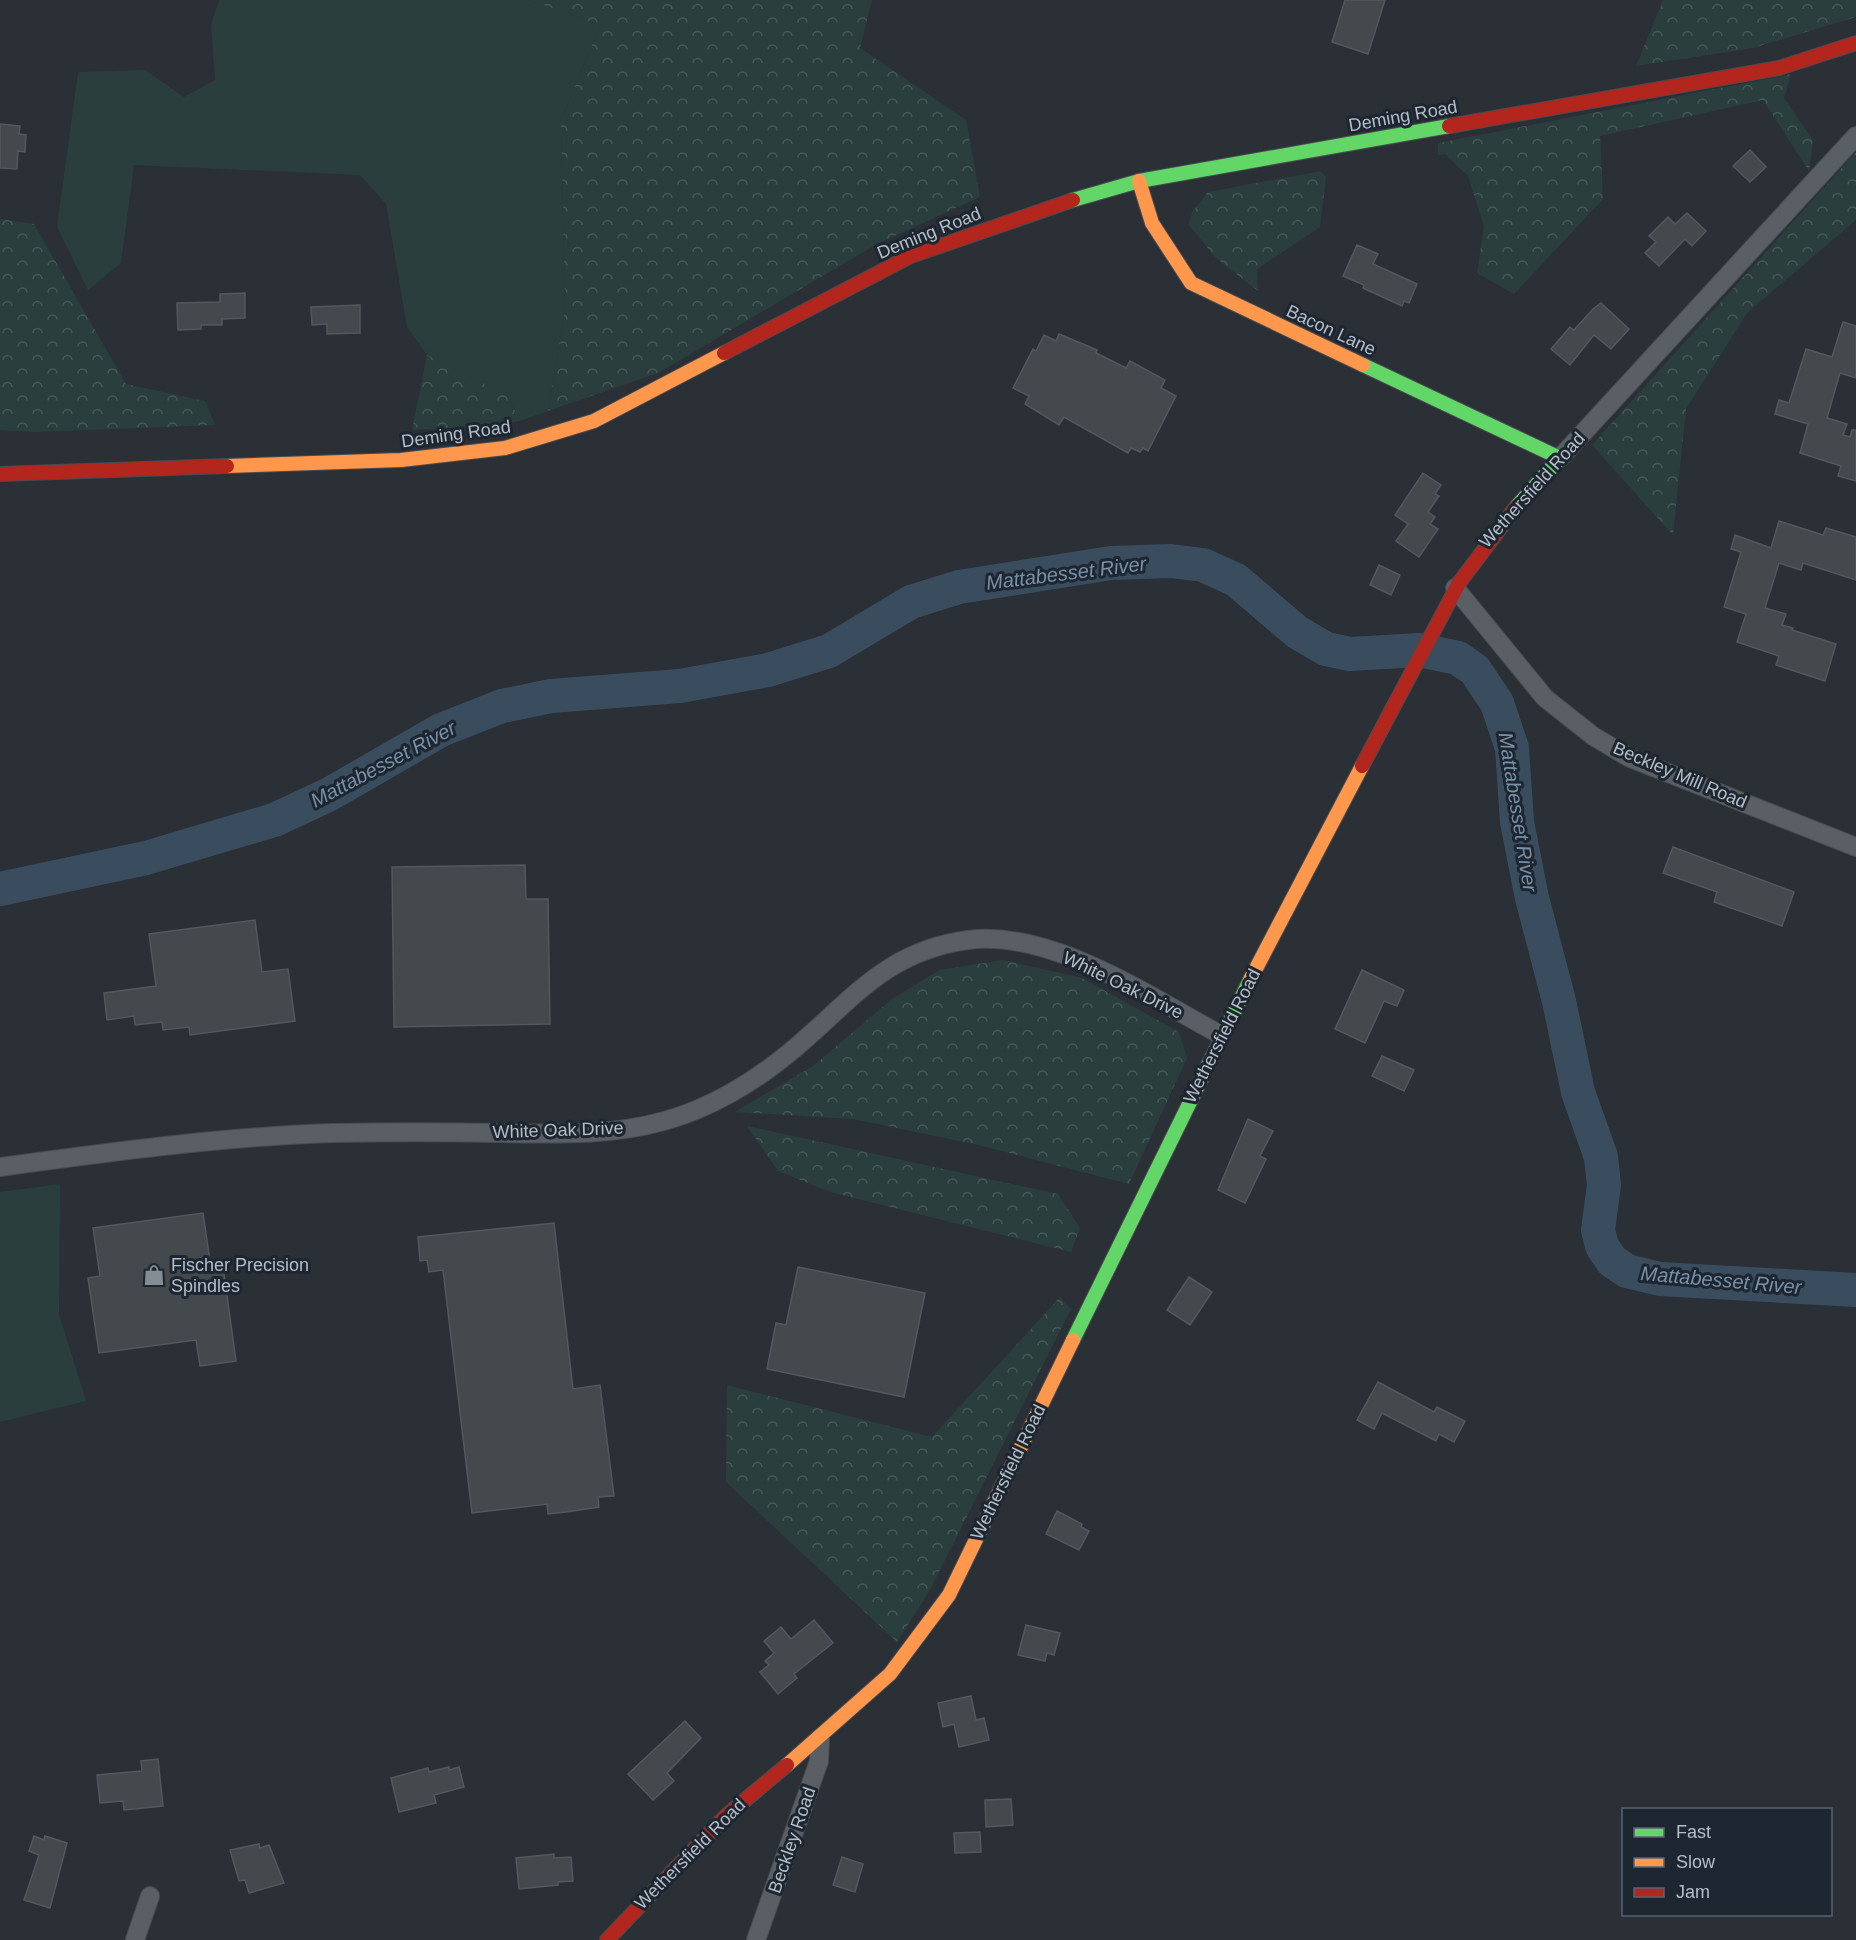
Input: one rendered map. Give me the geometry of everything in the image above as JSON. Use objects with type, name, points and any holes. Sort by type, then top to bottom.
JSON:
[{"type":"street","name":"Deming Road","points":[[0,474],[401,460],[506,448],[594,421],[911,256],[1051,206],[1139,181],[1779,68],[1856,43]]},
{"type":"street","name":"Wethersfield Road","points":[[606,1940],[726,1816],[820,1738],[890,1674],[949,1595],[1221,1035],[1455,588],[1497,526],[1856,136]]},
{"type":"street","name":"Bacon Lane","points":[[1139,181],[1152,223],[1191,283],[1560,458]]},
{"type":"street","name":"Beckley Mill Road","points":[[1455,588],[1545,698],[1593,736],[1630,758],[1856,847]]},
{"type":"street","name":"White Oak Drive","points":[[0,1167],[244,1138],[332,1134],[608,1132],[663,1121],[707,1105],[746,1083],[789,1053],[847,998],[884,969],[929,949],[970,940],[1009,940],[1047,948],[1092,967],[1221,1035]]},
{"type":"street","name":"Beckley Road","points":[[756,1940],[819,1761],[820,1738]]},
{"type":"street","points":[[135,1940],[150,1896]]},
{"type":"green space","points":[[219,0],[529,0],[600,25],[561,121],[565,309],[548,411],[520,421],[507,395],[427,355],[407,327],[386,204],[360,175],[134,165],[121,263],[88,290],[57,227],[78,72],[145,70],[184,97],[215,80],[211,25]]},
{"type":"green space","points":[[529,0],[872,0],[860,48],[966,120],[980,197],[877,244],[658,373],[548,411],[565,309],[561,121],[600,25]]},
{"type":"green space","points":[[1663,0],[1856,0],[1856,17],[1753,48],[1636,66]]},
{"type":"green space","points":[[1791,74],[1784,98],[1813,140],[1809,171],[1763,100],[1600,136],[1603,199],[1514,294],[1477,273],[1484,226],[1468,176],[1445,154],[1438,155],[1438,143]]},
{"type":"green space","points":[[1856,152],[1856,220],[1747,313],[1686,409],[1673,535],[1592,445]]},
{"type":"green space","points":[[1321,171],[1326,177],[1320,227],[1257,269],[1258,291],[1216,258],[1189,225],[1192,212],[1208,192]]},
{"type":"green space","points":[[0,219],[34,224],[126,384],[205,401],[215,425],[35,432],[0,430]]},
{"type":"green space","points":[[427,355],[507,395],[520,421],[487,426],[412,430]]},
{"type":"green space","points":[[1003,960],[1082,978],[1179,1032],[1187,1058],[1129,1184],[974,1144],[853,1119],[735,1112],[813,1066],[892,999],[940,970]]},
{"type":"green space","points":[[747,1126],[1058,1194],[1080,1228],[1071,1252],[830,1192],[778,1171]]},
{"type":"green space","points":[[60,1184],[59,1314],[86,1401],[0,1422],[0,1192]]},
{"type":"green space","points":[[1060,1297],[1071,1309],[931,1588],[897,1642],[726,1482],[727,1385],[932,1437]]},
{"type":"building","points":[[1345,0],[1385,0],[1368,54],[1332,42]]},
{"type":"building","points":[[0,124],[20,126],[19,134],[26,135],[25,152],[18,151],[17,169],[0,168]]},
{"type":"building","points":[[1750,150],[1766,167],[1750,182],[1733,166]]},
{"type":"building","points":[[1687,213],[1706,231],[1692,246],[1685,239],[1659,266],[1645,253],[1656,242],[1649,236],[1668,217],[1675,224]]},
{"type":"building","points":[[1357,245],[1378,254],[1373,264],[1417,284],[1409,303],[1404,301],[1402,306],[1343,276]]},
{"type":"building","points":[[245,293],[245,318],[222,319],[222,325],[201,325],[201,329],[178,330],[177,303],[220,302],[220,294]]},
{"type":"building","points":[[1601,303],[1629,329],[1611,349],[1594,335],[1570,365],[1551,349],[1570,327],[1574,330]]},
{"type":"building","points":[[360,305],[360,333],[327,334],[327,324],[312,325],[311,307]]},
{"type":"building","points":[[1843,322],[1856,326],[1856,378],[1840,373],[1827,418],[1847,424],[1843,435],[1850,437],[1852,430],[1856,430],[1856,481],[1838,476],[1841,466],[1800,453],[1808,424],[1775,414],[1779,400],[1789,403],[1806,349],[1832,357]]},
{"type":"building","points":[[1059,334],[1097,350],[1096,353],[1126,368],[1130,361],[1165,380],[1161,388],[1176,396],[1148,451],[1143,448],[1140,452],[1131,448],[1128,453],[1064,417],[1059,425],[1025,404],[1029,396],[1013,388],[1033,349],[1036,351],[1044,335],[1056,341]]},
{"type":"building","points":[[1423,473],[1441,485],[1435,494],[1439,496],[1428,512],[1435,517],[1430,524],[1438,529],[1419,557],[1396,541],[1408,524],[1395,515]]},
{"type":"building","points":[[1779,521],[1823,535],[1826,528],[1856,537],[1856,580],[1803,563],[1801,570],[1779,563],[1765,608],[1786,614],[1782,625],[1836,644],[1825,681],[1776,665],[1779,656],[1737,642],[1746,614],[1724,607],[1741,552],[1731,549],[1735,535],[1771,548]]},
{"type":"building","points":[[1379,565],[1400,575],[1391,595],[1370,585]]},
{"type":"building","points":[[1673,847],[1794,892],[1782,926],[1714,902],[1717,892],[1663,873]]},
{"type":"building","points":[[525,865],[526,899],[548,899],[550,1024],[394,1027],[392,867]]},
{"type":"building","points":[[255,920],[262,972],[288,969],[295,1021],[190,1035],[189,1027],[163,1030],[162,1022],[135,1025],[134,1016],[107,1020],[104,993],[156,986],[149,934]]},
{"type":"building","points":[[1362,970],[1404,990],[1397,1006],[1384,1001],[1365,1043],[1335,1029]]},
{"type":"building","points":[[1382,1056],[1414,1070],[1404,1091],[1372,1076]]},
{"type":"building","points":[[1248,1119],[1273,1131],[1260,1156],[1266,1159],[1245,1203],[1218,1190]]},
{"type":"building","points":[[203,1213],[210,1261],[222,1259],[236,1361],[200,1366],[196,1340],[99,1353],[88,1278],[100,1276],[93,1228]]},
{"type":"building","points":[[554,1223],[573,1389],[600,1385],[614,1496],[598,1497],[599,1507],[566,1512],[548,1514],[547,1504],[472,1513],[443,1270],[429,1272],[427,1260],[420,1261],[418,1237]]},
{"type":"building","points":[[798,1267],[925,1293],[904,1397],[767,1369],[776,1323],[786,1325]]},
{"type":"building","points":[[1189,1277],[1212,1292],[1190,1325],[1167,1310]]},
{"type":"building","points":[[1378,1382],[1434,1412],[1437,1407],[1465,1421],[1454,1442],[1439,1434],[1436,1441],[1382,1413],[1374,1429],[1357,1420]]},
{"type":"building","points":[[1057,1511],[1082,1524],[1081,1527],[1089,1531],[1079,1550],[1046,1534]]},
{"type":"building","points":[[814,1620],[833,1643],[794,1674],[797,1678],[778,1694],[760,1672],[769,1665],[765,1661],[774,1653],[764,1641],[781,1627],[791,1639]]},
{"type":"building","points":[[1026,1625],[1060,1633],[1054,1655],[1047,1653],[1045,1661],[1018,1655]]},
{"type":"building","points":[[971,1696],[976,1720],[984,1718],[989,1740],[959,1747],[954,1724],[943,1727],[938,1703]]},
{"type":"building","points":[[685,1721],[701,1738],[667,1773],[674,1781],[653,1800],[628,1774]]},
{"type":"building","points":[[158,1759],[163,1806],[124,1810],[123,1801],[100,1803],[97,1775],[142,1771],[141,1761]]},
{"type":"building","points":[[449,1767],[449,1770],[459,1767],[464,1787],[434,1795],[436,1803],[399,1812],[391,1778],[428,1768],[429,1772]]},
{"type":"building","points":[[1011,1799],[1013,1825],[986,1827],[985,1800]]},
{"type":"building","points":[[980,1832],[981,1852],[955,1853],[954,1833]]},
{"type":"building","points":[[34,1836],[44,1840],[45,1836],[67,1843],[50,1908],[24,1900],[39,1855],[29,1851]]},
{"type":"building","points":[[259,1844],[260,1848],[269,1845],[284,1883],[249,1893],[245,1880],[239,1881],[230,1850]]},
{"type":"building","points":[[554,1854],[554,1858],[571,1857],[573,1881],[519,1889],[516,1858]]},
{"type":"building","points":[[842,1857],[863,1864],[855,1892],[833,1885]]},
{"type":"waterway","name":"Mattabesset River","points":[[0,889],[146,858],[274,820],[328,795],[441,730],[502,706],[551,696],[680,686],[768,670],[829,651],[911,602],[959,587],[1111,563],[1171,561],[1203,565],[1236,580],[1297,632],[1326,649],[1350,654],[1419,650],[1458,658],[1475,670],[1497,703],[1512,748],[1517,822],[1532,898],[1559,1001],[1578,1092],[1601,1157],[1604,1185],[1598,1230],[1602,1246],[1612,1261],[1627,1271],[1660,1279],[1856,1290]]},
{"type":"traffic: fast","points":[[1073,200],[1139,181],[1449,126]]},
{"type":"traffic: fast","points":[[1363,365],[1560,458],[1517,506]]},
{"type":"traffic: fast","points":[[1073,1340],[1251,978]]},
{"type":"traffic: slow","points":[[1139,181],[1152,223],[1191,283],[1363,365]]},
{"type":"traffic: slow","points":[[227,466],[401,460],[505,448],[594,421],[724,353]]},
{"type":"traffic: slow","points":[[1251,978],[1362,766]]},
{"type":"traffic: slow","points":[[787,1765],[890,1674],[949,1595],[1073,1340]]},
{"type":"traffic: jam","points":[[1449,126],[1779,68],[1856,43]]},
{"type":"traffic: jam","points":[[724,353],[911,256],[1073,200]]},
{"type":"traffic: jam","points":[[0,474],[227,466]]},
{"type":"traffic: jam","points":[[1362,766],[1459,583],[1517,506]]},
{"type":"traffic: jam","points":[[607,1940],[726,1816],[787,1765]]},
{"type":"place","name":"Fischer Precision Spindles","points":[[154,1275]]}]
